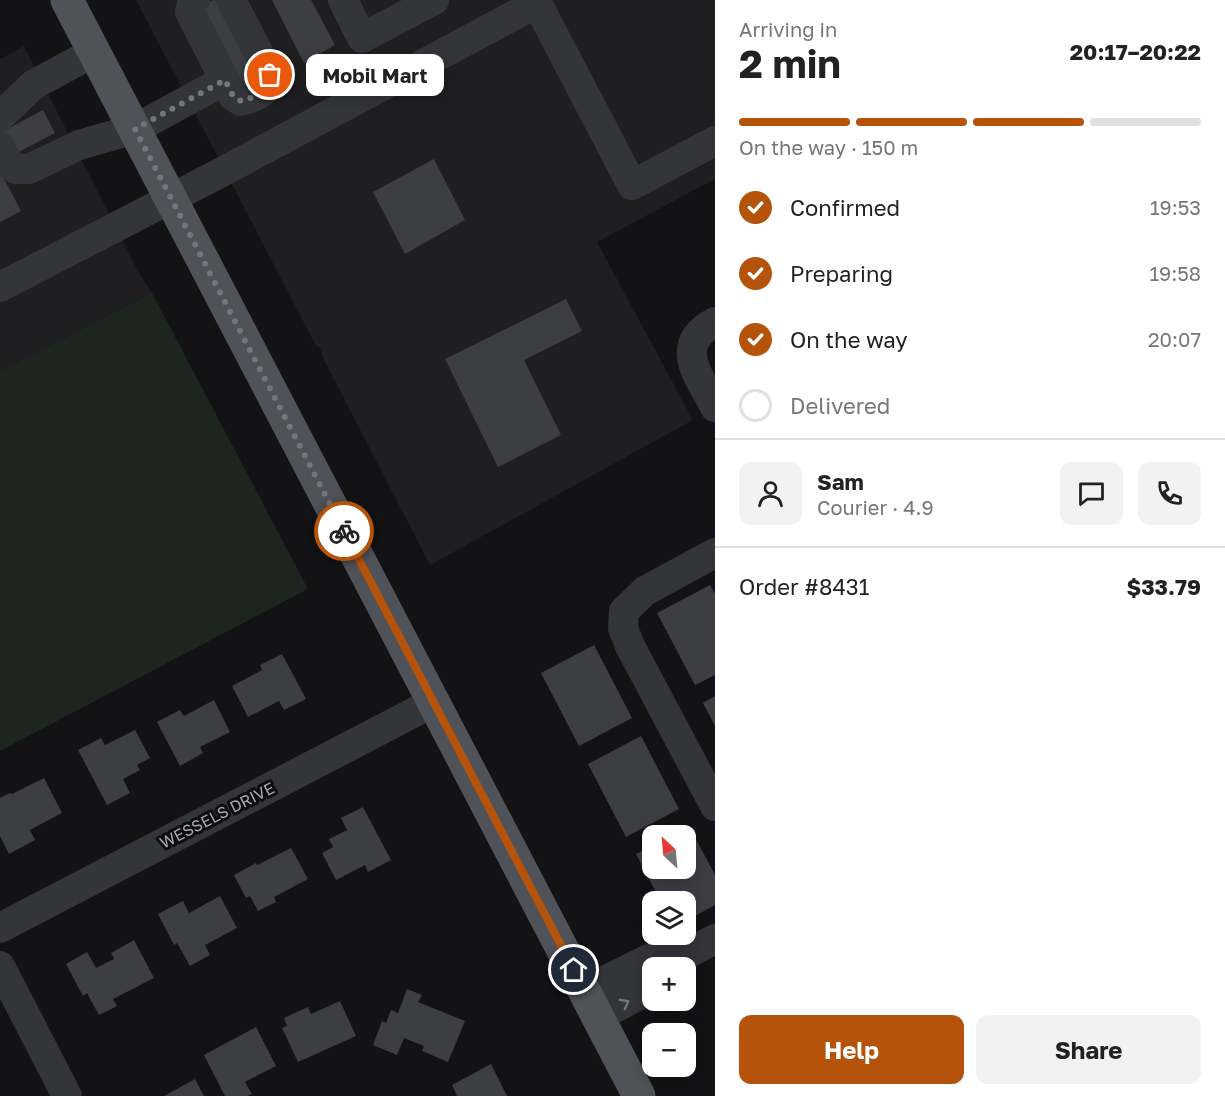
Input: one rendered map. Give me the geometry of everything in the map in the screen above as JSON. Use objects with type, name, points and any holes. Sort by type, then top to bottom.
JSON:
[{"type":"main road","points":[[67,0],[639,1096]]},
{"type":"street","points":[[195,0],[190,12],[233,96],[241,101],[267,89],[270,75],[231,0]]},
{"type":"street","points":[[343,0],[362,38],[434,0]]},
{"type":"street","points":[[0,287],[120,223],[171,199],[537,1],[632,185],[715,141]]},
{"type":"street","points":[[384,27],[408,71]]},
{"type":"street","points":[[4,102],[94,52]]},
{"type":"street","points":[[0,147],[7,161],[16,169],[29,169],[79,146],[135,129],[225,80]]},
{"type":"street","points":[[715,322],[701,332],[690,352],[692,364],[715,407]]},
{"type":"street","points":[[715,553],[645,591],[624,611],[623,628],[630,646],[715,806]]},
{"type":"street","name":"WESSELS DRIVE","points":[[0,928],[434,702]]},
{"type":"street","points":[[685,957],[715,939]]},
{"type":"street","points":[[591,1004],[642,965]]},
{"type":"street","points":[[0,966],[67,1096]]},
{"type":"street","points":[[591,1004],[642,991]]},
{"type":"shaded area","points":[[136,0],[715,0],[715,179],[597,242],[693,420],[430,565],[324,360],[320,348],[315,344]]},
{"type":"shaded area","points":[[24,46],[139,273],[152,293],[0,371],[0,59]]},
{"type":"shaded area","points":[[152,293],[308,589],[0,751],[0,371]]},
{"type":"building","points":[[213,0],[219,0],[259,82],[242,92],[198,7]]},
{"type":"building","points":[[272,0],[311,0],[335,45],[304,63]]},
{"type":"building","points":[[43,110],[55,133],[11,156],[0,133]]},
{"type":"building","points":[[434,159],[465,220],[405,254],[373,192]]},
{"type":"building","points":[[0,171],[21,211],[0,222]]},
{"type":"building","points":[[566,299],[582,331],[524,360],[561,435],[498,467],[445,359]]},
{"type":"building","points":[[710,585],[715,594],[715,675],[695,685],[657,613]]},
{"type":"building","points":[[594,645],[632,718],[579,746],[541,673]]},
{"type":"building","points":[[282,654],[306,699],[284,710],[279,701],[248,717],[232,686],[262,670],[260,665]]},
{"type":"building","points":[[715,696],[715,726],[703,703]]},
{"type":"building","points":[[214,700],[230,732],[200,747],[203,753],[180,766],[157,722],[180,710],[184,716]]},
{"type":"building","points":[[135,730],[150,758],[137,765],[140,770],[123,779],[130,793],[107,805],[78,750],[101,738],[105,745]]},
{"type":"building","points":[[641,736],[679,809],[649,825],[642,825],[642,829],[626,837],[588,764]]},
{"type":"building","points":[[44,778],[62,813],[30,830],[35,840],[9,854],[0,836],[0,798]]},
{"type":"building","points":[[363,807],[391,860],[368,872],[365,865],[336,880],[322,853],[333,847],[329,839],[347,830],[341,818]]},
{"type":"building","points":[[696,839],[715,875],[715,905],[696,915],[696,891],[655,891],[649,879],[696,879]]},
{"type":"building","points":[[291,848],[308,879],[274,897],[276,902],[258,911],[250,896],[246,898],[234,875]]},
{"type":"building","points":[[642,851],[642,866],[636,854]]},
{"type":"building","points":[[220,896],[237,928],[205,945],[210,955],[190,966],[177,943],[174,945],[158,914],[183,901],[189,913]]},
{"type":"building","points":[[134,940],[154,978],[113,999],[117,1006],[99,1015],[87,993],[83,996],[66,964],[87,952],[96,968],[114,959],[111,953]]},
{"type":"building","points":[[407,989],[422,995],[418,1002],[465,1021],[448,1062],[422,1051],[424,1046],[404,1038],[397,1055],[373,1045],[382,1021],[386,1023],[391,1010],[398,1013]]},
{"type":"building","points":[[340,1001],[356,1036],[298,1062],[282,1028],[287,1026],[284,1018],[308,1007],[311,1014]]},
{"type":"building","points":[[256,1027],[276,1066],[245,1082],[252,1094],[225,1096],[204,1055]]},
{"type":"building","points":[[491,1064],[507,1096],[457,1096],[452,1085]]},
{"type":"building","points":[[195,1079],[204,1096],[164,1096]]},
{"type":"way so far","points":[[270,75],[267,89],[249,99],[241,101],[233,96],[225,80],[135,129],[344,531]]},
{"type":"place","name":"Mobil Mart","points":[[270,75]]},
{"type":"route","points":[[344,531],[574,970]]}]
